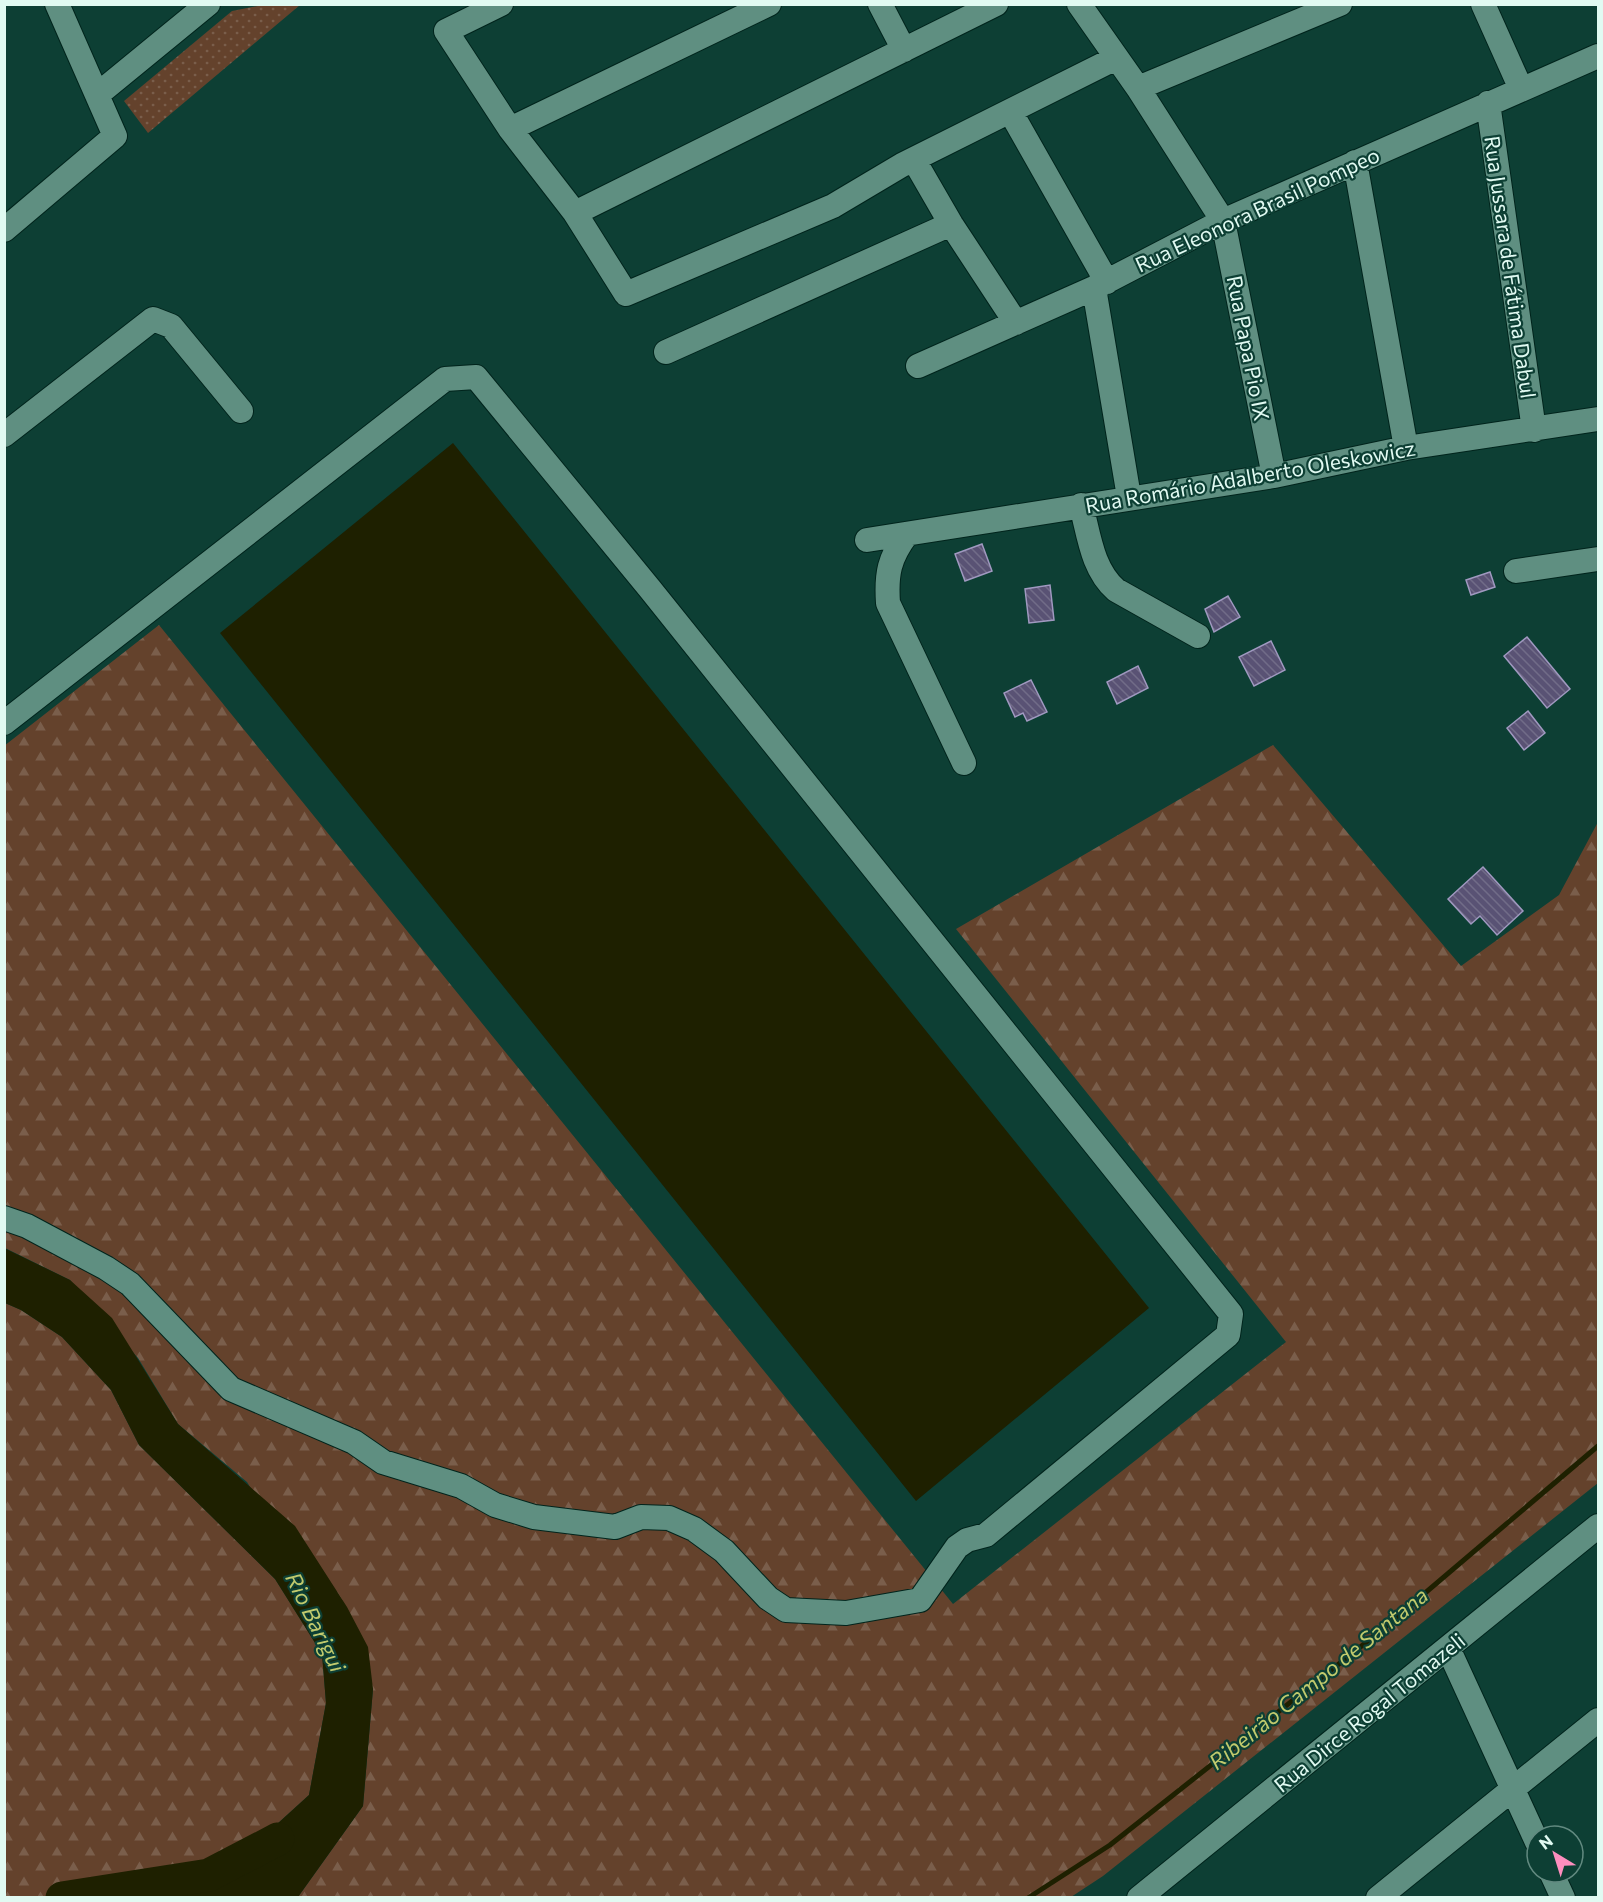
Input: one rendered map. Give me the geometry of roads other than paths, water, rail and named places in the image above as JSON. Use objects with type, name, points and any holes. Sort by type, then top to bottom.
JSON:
[{"type":"street","points":[[4,230],[115,136],[57,4]]},
{"type":"street","points":[[98,95],[208,4]]},
{"type":"street","points":[[501,4],[446,31],[510,129],[574,213],[626,294],[833,206],[914,160],[1116,58]]},
{"type":"street","points":[[510,129],[769,4]]},
{"type":"street","points":[[880,4],[904,50]]},
{"type":"street","points":[[574,213],[996,4]]},
{"type":"street","points":[[1079,4],[1138,88],[1223,221]]},
{"type":"street","points":[[1483,4],[1521,89]]},
{"type":"street","points":[[1138,88],[1330,6]]},
{"type":"street","name":"Rua Eleonora Brasil Pompeo","points":[[918,366],[1101,285],[1223,221],[1599,56]]},
{"type":"street","name":"Rua Jussara de Fátima Dabul","points":[[1488,103],[1534,430]]},
{"type":"street","points":[[1010,111],[1101,285],[1129,497]]},
{"type":"street","points":[[914,160],[951,224],[1016,323]]},
{"type":"street","points":[[1355,162],[1406,448]]},
{"type":"street","name":"Rua Papa Pio IX","points":[[1223,221],[1274,476]]},
{"type":"street","points":[[666,352],[951,224]]},
{"type":"street","points":[[4,435],[153,319],[171,326],[241,411]]},
{"type":"street","points":[[4,723],[445,379],[476,377],[651,589],[1231,1314],[1228,1335],[986,1535],[967,1540],[957,1547],[920,1600],[893,1607],[846,1613],[786,1611],[768,1598],[724,1551],[694,1530],[669,1518],[640,1517],[615,1527],[534,1517],[495,1505],[461,1486],[383,1462],[354,1442],[231,1389],[130,1284],[106,1268],[27,1226],[4,1218]]},
{"type":"street","name":"Rua Romário Adalberto Oleskowicz","points":[[867,540],[1274,476],[1406,448],[1599,419]]},
{"type":"street","points":[[1081,505],[1096,563],[1107,582],[1116,590],[1198,636]]},
{"type":"street","points":[[907,534],[892,553],[887,582],[888,603],[964,763]]},
{"type":"street","points":[[1516,571],[1599,559]]},
{"type":"street","name":"Rua Dirce Rogal Tomazeli","points":[[1139,1898],[1599,1526]]},
{"type":"street","points":[[1448,1648],[1529,1824]]},
{"type":"street","points":[[1387,1894],[1512,1789],[1599,1720]]},
{"type":"street","points":[[1557,1884],[1563,1898]]},
{"type":"water","points":[[453,443],[1149,1308],[916,1501],[220,633]]},
{"type":"water","points":[[4,1248],[70,1280],[112,1318],[178,1424],[295,1526],[347,1607],[368,1647],[373,1689],[363,1806],[298,1897],[156,1897],[210,1885],[309,1795],[326,1703],[322,1654],[275,1579],[139,1445],[111,1390],[62,1337],[21,1310],[5,1303]]},
{"type":"waterway","name":"Ribeirão Campo de Santana","points":[[1028,1898],[1110,1845],[1378,1633],[1598,1446]]},
{"type":"waterway","name":"Rio Barigui","points":[[62,1898],[209,1875],[278,1839]]}]
